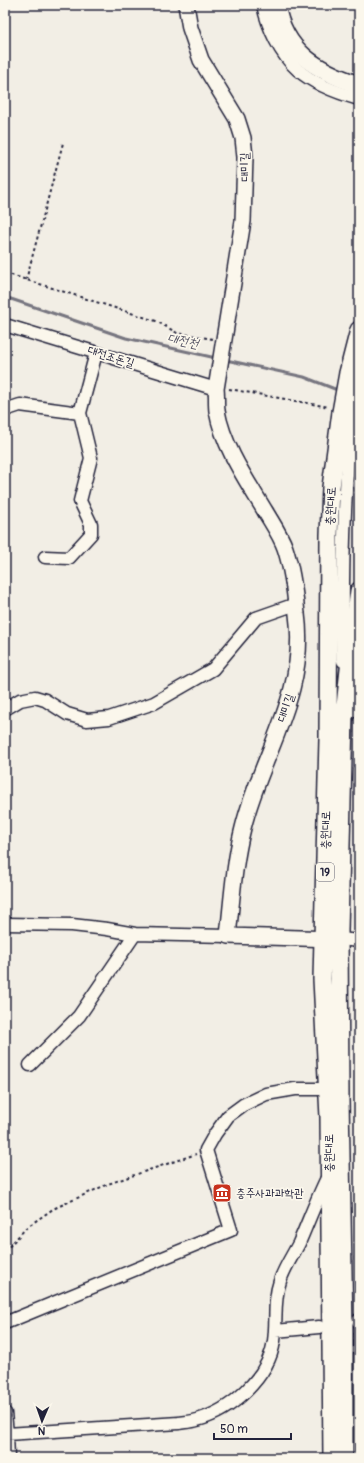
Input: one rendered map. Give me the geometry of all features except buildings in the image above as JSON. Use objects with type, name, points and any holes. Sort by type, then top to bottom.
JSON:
[{"type":"highway","points":[[276,5],[283,29],[299,53],[317,67],[338,78],[359,85]]},
{"type":"highway","name":"충원대로","points":[[342,1326],[340,1099],[332,939],[328,739],[329,535],[331,487],[342,412],[354,377],[359,330]]},
{"type":"highway","name":"충원대로","points":[[342,1326],[329,1173],[322,979],[332,939],[344,716],[358,605]]},
{"type":"highway","name":"19","points":[[332,1458],[338,1362],[342,1326]]},
{"type":"highway","name":"19","points":[[338,1362],[344,1458]]},
{"type":"main road","name":"대미길","points":[[186,5],[190,28],[202,60],[237,119],[243,138],[246,157],[243,221],[222,341],[217,385],[217,410],[224,437],[285,548],[296,604],[299,634],[298,661],[289,704],[254,794],[243,828],[235,874],[228,936]]},
{"type":"main road","points":[[228,936],[332,939]]},
{"type":"street","points":[[263,5],[273,35],[285,54],[298,70],[319,84],[335,92],[359,100]]},
{"type":"street","name":"대전조돈길","points":[[5,325],[96,353],[217,385]]},
{"type":"street","points":[[45,557],[69,558],[91,534],[91,524],[80,501],[91,458],[80,413],[96,353]]},
{"type":"street","points":[[5,410],[20,405],[80,413]]},
{"type":"street","points":[[342,412],[347,457],[344,514],[344,716]]},
{"type":"street","points":[[5,709],[20,700],[35,697],[45,700],[67,714],[87,720],[110,718],[154,703],[213,669],[256,618],[296,604]]},
{"type":"street","points":[[344,716],[359,707]]},
{"type":"street","points":[[5,924],[72,925],[135,934],[228,936]]},
{"type":"street","points":[[30,1065],[79,1016],[135,934]]},
{"type":"street","points":[[332,939],[359,941]]},
{"type":"street","points":[[5,1323],[231,1230],[206,1150],[215,1134],[228,1116],[266,1094],[295,1089],[327,1089]]},
{"type":"street","points":[[7,1434],[196,1420],[204,1418],[225,1407],[245,1392],[260,1376],[269,1360],[274,1341],[275,1308],[280,1281],[329,1173]]},
{"type":"street","points":[[275,1331],[342,1326]]},
{"type":"street","points":[[5,1412],[8,1458]]},
{"type":"path","points":[[26,280],[63,143]]},
{"type":"path","points":[[5,273],[156,321],[177,333],[222,341]]},
{"type":"path","points":[[217,385],[342,412]]},
{"type":"path","points":[[5,1251],[27,1227],[53,1208],[108,1184],[206,1150]]},
{"type":"waterway","name":"대전천","points":[[5,297],[126,338],[216,358]]},
{"type":"waterway","name":"대전천","points":[[226,360],[304,377],[340,391]]},
{"type":"place","name":"충주사과과학관","points":[[222,1193]]}]
